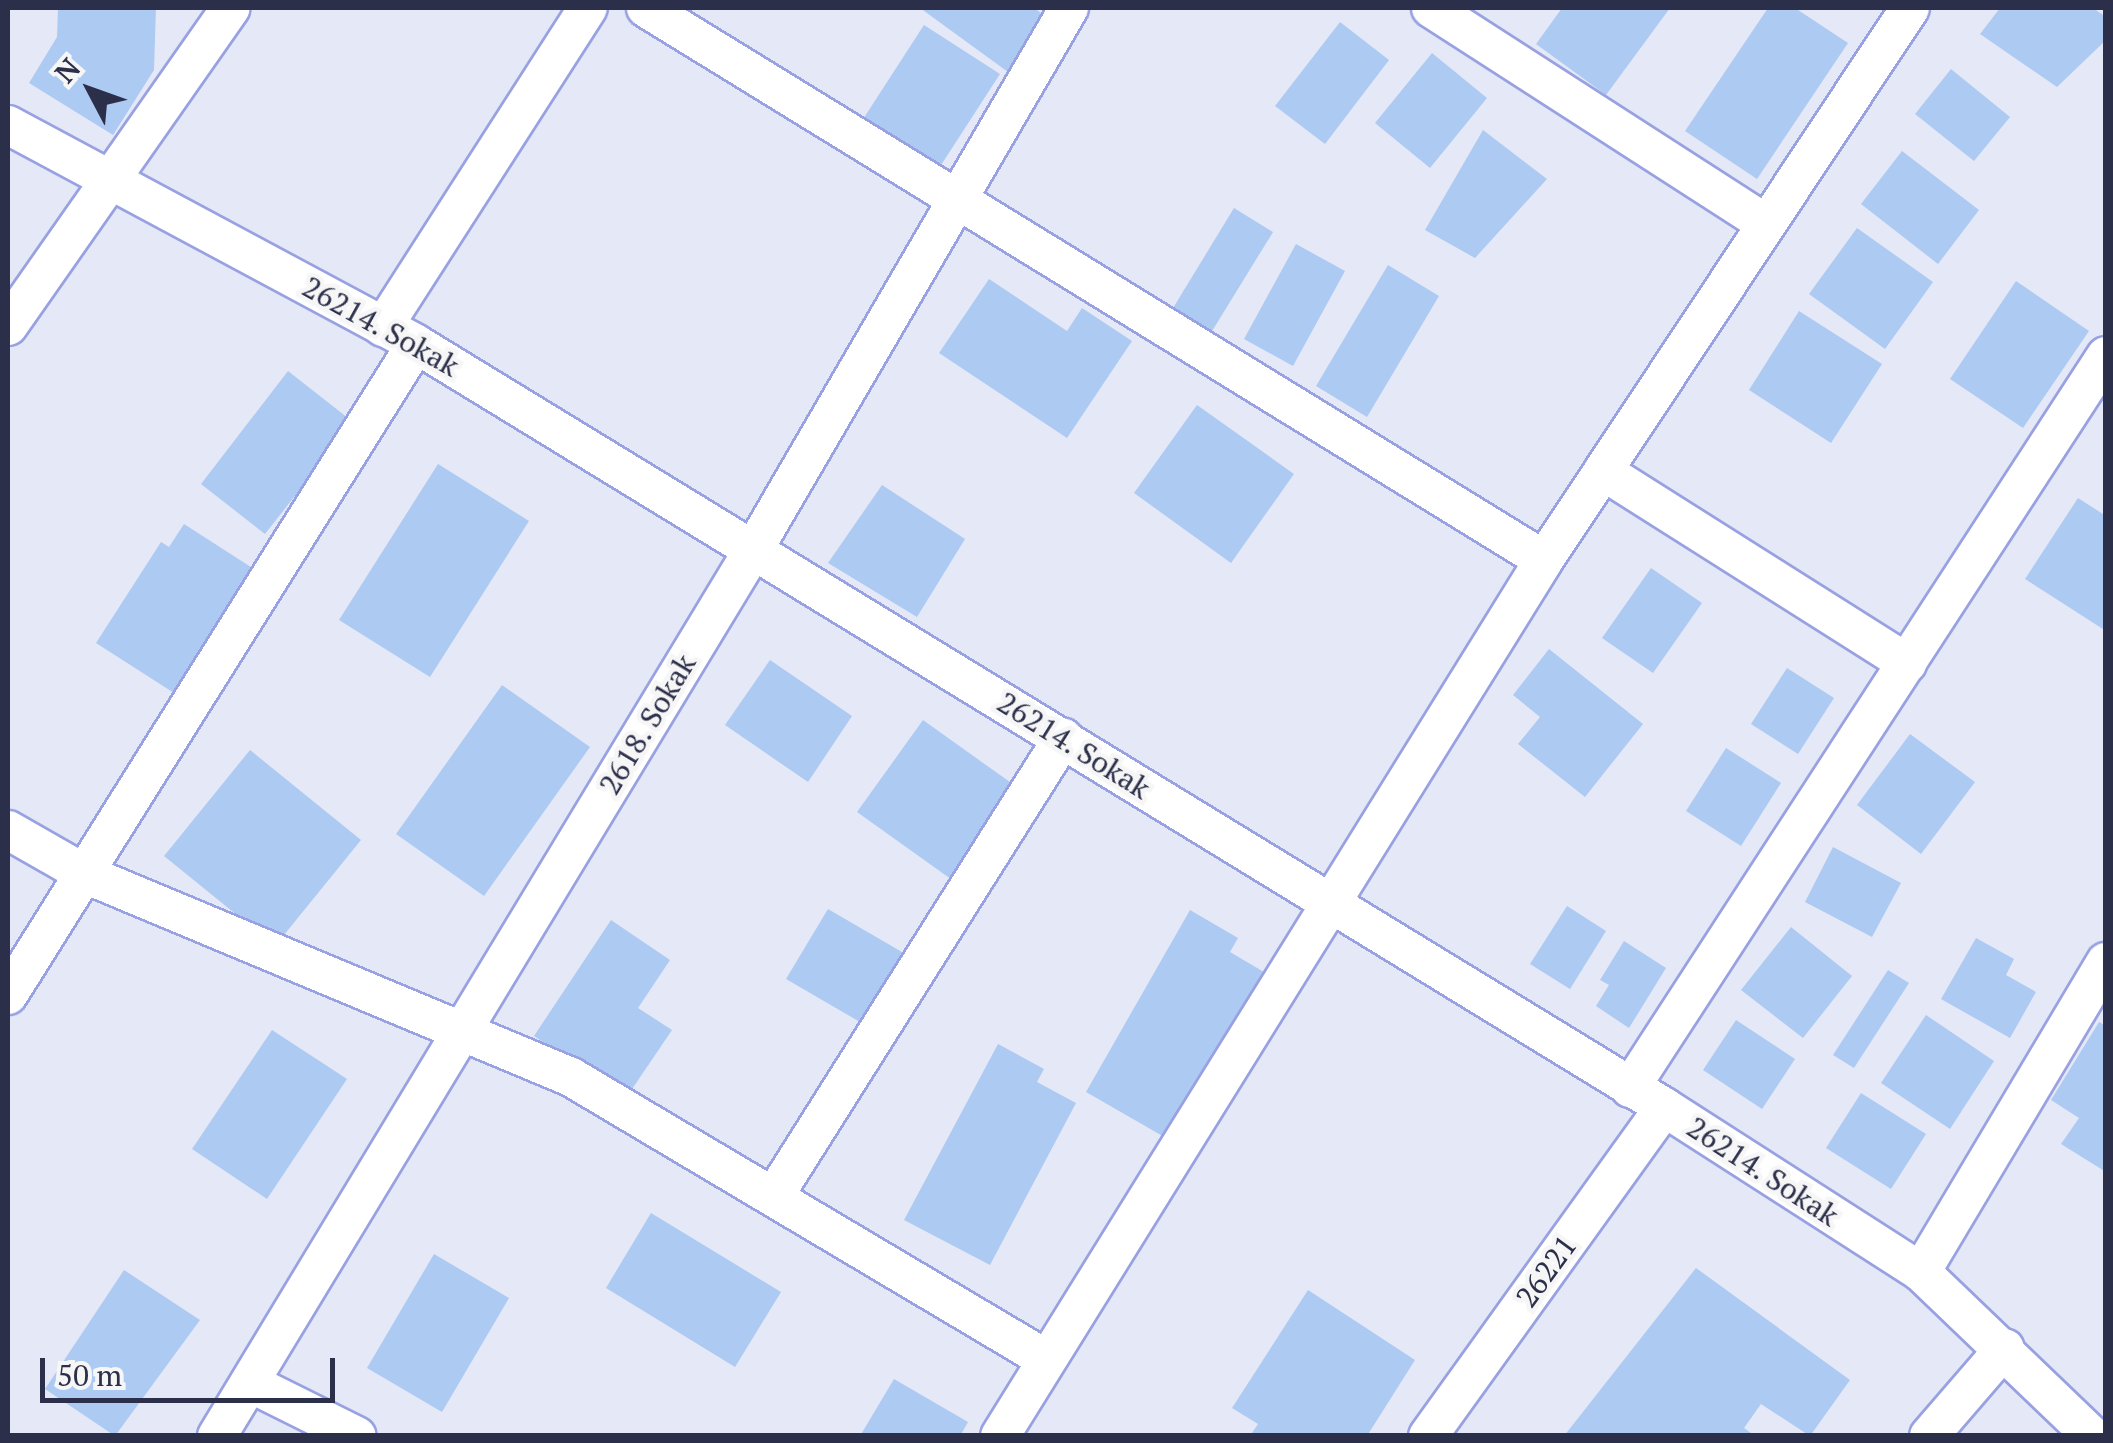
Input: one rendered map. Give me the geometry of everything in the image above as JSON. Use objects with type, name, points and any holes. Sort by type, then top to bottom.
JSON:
[{"type":"street","points":[[8,326],[231,8]]},
{"type":"street","points":[[8,995],[85,874],[588,8]]},
{"type":"street","points":[[646,8],[1544,560]]},
{"type":"street","name":"2618. Sokak","points":[[217,1436],[458,1031],[755,547],[1069,8]]},
{"type":"street","points":[[1000,1436],[1044,1358],[1544,560],[1910,8]]},
{"type":"street","points":[[1455,13],[1764,223]]},
{"type":"street","name":"26214. Sokak","points":[[8,125],[110,176],[399,335],[755,547],[1330,905],[1664,1107],[1921,1272],[2005,1348],[2092,1436]]},
{"type":"street","points":[[1630,1088],[2106,356]]},
{"type":"street","points":[[1603,470],[1906,663]]},
{"type":"street","points":[[774,1196],[1063,738]]},
{"type":"street","points":[[8,830],[85,874],[571,1077],[1044,1358]]},
{"type":"street","points":[[1921,1272],[2104,969]]},
{"type":"street","name":"26221","points":[[1428,1436],[1664,1107]]},
{"type":"street","points":[[1929,1436],[2005,1348]]},
{"type":"street","points":[[250,1382],[357,1436]]},
{"type":"building","points":[[58,8],[156,8],[154,70],[113,135],[29,83],[57,37]]},
{"type":"building","points":[[920,8],[1034,8],[1048,18],[1008,72]]},
{"type":"building","points":[[1562,8],[1670,8],[1606,95],[1536,44]]},
{"type":"building","points":[[1768,8],[1795,8],[1848,43],[1757,179],[1685,131]]},
{"type":"building","points":[[2000,8],[2093,8],[2106,17],[2106,40],[2057,87],[1980,34]]},
{"type":"building","points":[[1340,22],[1389,60],[1325,144],[1275,106]]},
{"type":"building","points":[[924,25],[1000,74],[932,179],[856,130]]},
{"type":"building","points":[[1432,53],[1487,98],[1430,168],[1375,123]]},
{"type":"building","points":[[1951,69],[2010,117],[1974,161],[1915,114]]},
{"type":"building","points":[[1483,130],[1547,179],[1475,258],[1425,230]]},
{"type":"building","points":[[1902,151],[1979,210],[1938,264],[1861,204]]},
{"type":"building","points":[[1234,208],[1273,232],[1209,336],[1170,313]]},
{"type":"building","points":[[1857,228],[1933,282],[1885,349],[1809,294]]},
{"type":"building","points":[[1296,244],[1345,271],[1293,366],[1244,339]]},
{"type":"building","points":[[1388,265],[1439,296],[1367,417],[1316,386]]},
{"type":"building","points":[[989,279],[1067,331],[1082,308],[1132,341],[1067,438],[939,353]]},
{"type":"building","points":[[2016,281],[2089,331],[2023,428],[1950,379]]},
{"type":"building","points":[[1799,311],[1882,364],[1831,443],[1749,390]]},
{"type":"building","points":[[288,371],[353,422],[265,534],[201,484]]},
{"type":"building","points":[[1197,405],[1294,474],[1231,563],[1134,493]]},
{"type":"building","points":[[438,464],[529,521],[430,677],[339,620]]},
{"type":"building","points":[[882,485],[965,539],[917,617],[828,563]]},
{"type":"building","points":[[2078,498],[2106,516],[2106,631],[2025,579]]},
{"type":"building","points":[[184,524],[254,569],[174,693],[96,643],[161,542],[169,547]]},
{"type":"building","points":[[1651,568],[1702,603],[1653,673],[1602,638]]},
{"type":"building","points":[[1549,649],[1643,724],[1585,797],[1518,744],[1540,717],[1513,695]]},
{"type":"building","points":[[770,660],[852,716],[808,782],[725,725]]},
{"type":"building","points":[[1787,668],[1834,698],[1798,754],[1751,724]]},
{"type":"building","points":[[502,685],[590,747],[484,896],[396,834]]},
{"type":"building","points":[[923,720],[1021,790],[955,882],[857,812]]},
{"type":"building","points":[[1910,734],[1975,782],[1921,854],[1857,805]]},
{"type":"building","points":[[1726,748],[1781,783],[1741,846],[1686,811]]},
{"type":"building","points":[[250,750],[361,840],[275,946],[164,856]]},
{"type":"building","points":[[1833,847],[1901,883],[1872,937],[1805,902]]},
{"type":"building","points":[[1567,906],[1606,931],[1570,989],[1530,964]]},
{"type":"building","points":[[828,909],[914,959],[872,1029],[786,979]]},
{"type":"building","points":[[1190,910],[1238,938],[1230,952],[1269,975],[1173,1142],[1086,1092]]},
{"type":"building","points":[[611,920],[670,960],[638,1008],[672,1030],[626,1098],[534,1036]]},
{"type":"building","points":[[1791,927],[1852,976],[1803,1038],[1741,990]]},
{"type":"building","points":[[1976,938],[2014,959],[2006,975],[2036,992],[2010,1038],[1941,999]]},
{"type":"building","points":[[1624,941],[1666,968],[1629,1028],[1596,1006],[1609,985],[1600,980]]},
{"type":"building","points":[[1888,970],[1909,983],[1854,1068],[1833,1055]]},
{"type":"building","points":[[1926,1015],[1994,1061],[1950,1129],[1881,1083]]},
{"type":"building","points":[[1736,1020],[1795,1059],[1762,1109],[1703,1070]]},
{"type":"building","points":[[2099,1022],[2106,1026],[2106,1172],[2061,1144],[2079,1118],[2051,1100]]},
{"type":"building","points":[[272,1030],[347,1079],[267,1199],[192,1149]]},
{"type":"building","points":[[998,1044],[1044,1069],[1037,1082],[1076,1103],[990,1265],[904,1220]]},
{"type":"building","points":[[1861,1093],[1926,1134],[1891,1189],[1826,1148]]},
{"type":"building","points":[[651,1213],[781,1292],[735,1367],[606,1288]]},
{"type":"building","points":[[434,1254],[509,1298],[442,1412],[367,1368]]},
{"type":"building","points":[[1696,1268],[1850,1380],[1810,1436],[1761,1404],[1744,1428],[1755,1436],[1564,1436]]},
{"type":"building","points":[[124,1270],[200,1320],[115,1436],[45,1389]]},
{"type":"building","points":[[1308,1290],[1415,1360],[1367,1436],[1250,1436],[1258,1424],[1232,1408]]},
{"type":"building","points":[[894,1379],[968,1422],[960,1436],[860,1436]]}]
